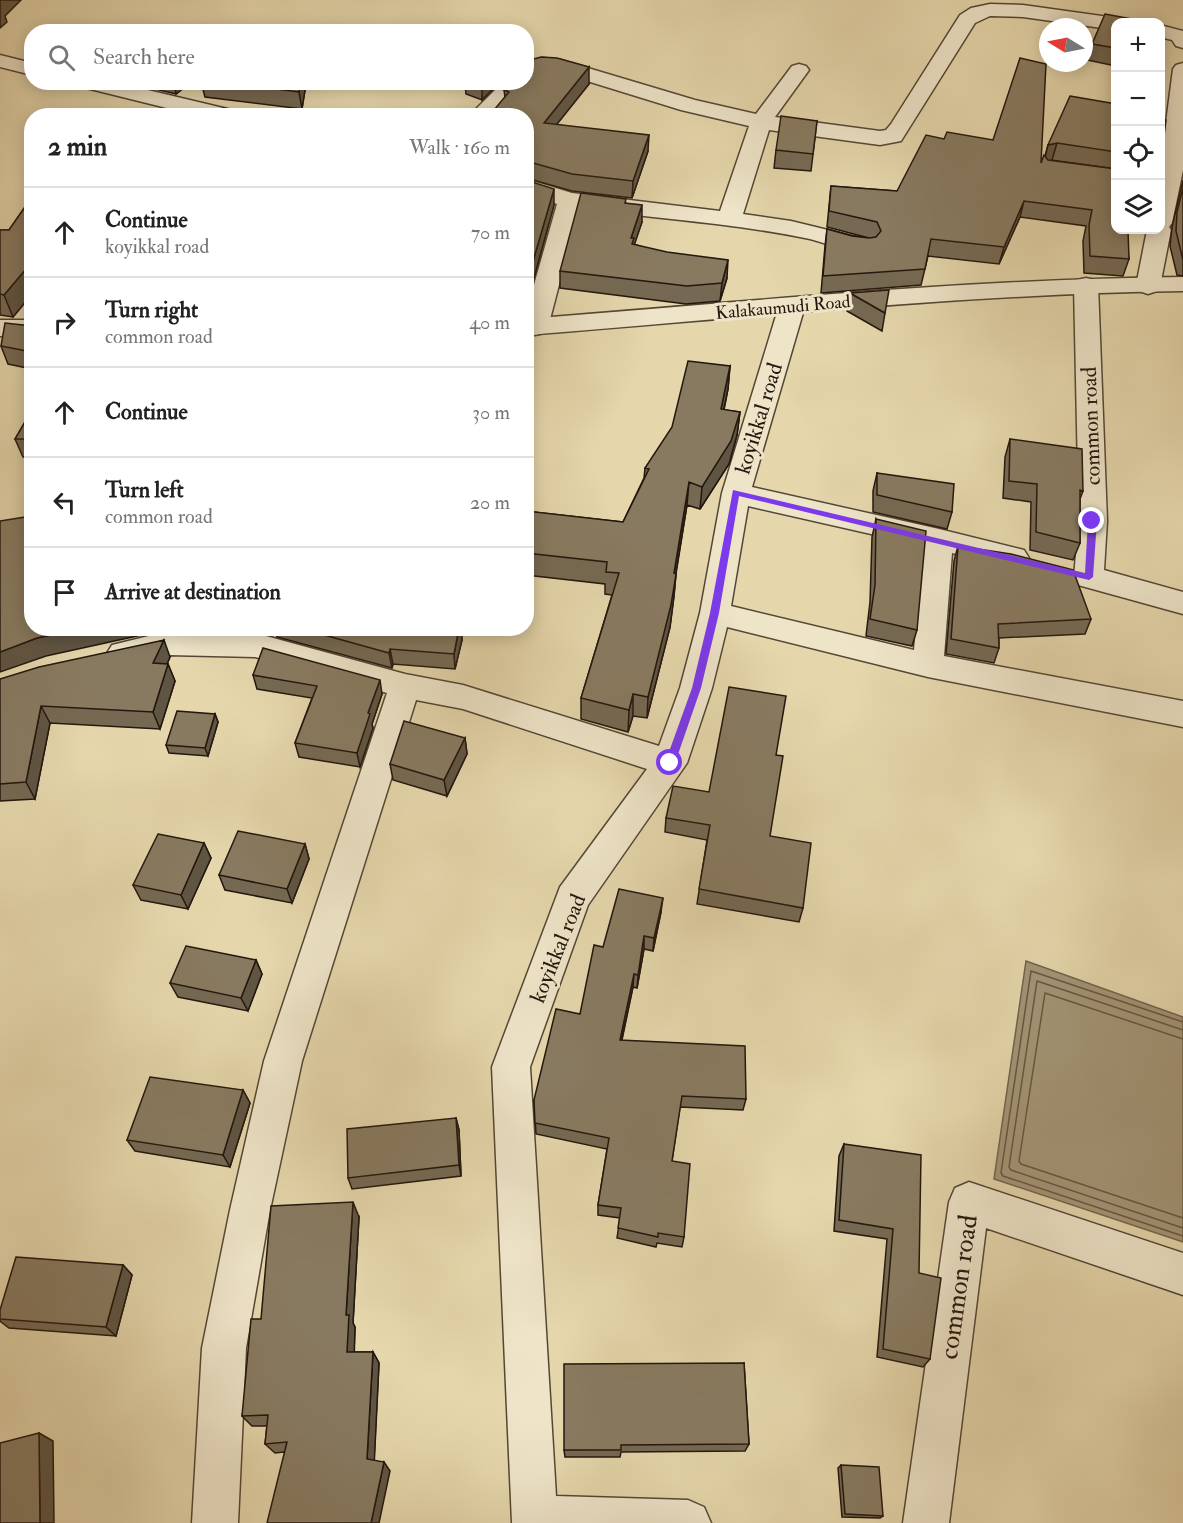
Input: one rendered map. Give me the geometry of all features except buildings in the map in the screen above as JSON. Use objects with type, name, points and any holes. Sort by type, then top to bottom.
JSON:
[{"type":"street","points":[[534,65],[542,63],[561,66],[689,105],[761,122],[867,137],[893,136],[967,19],[978,12],[1023,11],[1111,23]]},
{"type":"street","points":[[1165,32],[1179,36],[1183,42]]},
{"type":"street","points":[[0,61],[24,67]]},
{"type":"street","points":[[1165,182],[1174,159],[1183,69]]},
{"type":"street","points":[[730,217],[761,122],[800,70]]},
{"type":"street","points":[[118,90],[192,108]]},
{"type":"street","points":[[179,105],[198,90]]},
{"type":"street","points":[[488,108],[508,90]]},
{"type":"street","points":[[534,189],[569,200],[730,217],[839,238],[864,246]]},
{"type":"street","points":[[534,318],[563,230],[569,200]]},
{"type":"street","points":[[1148,286],[1158,234]]},
{"type":"street","name":"Kalakaumudi Road","points":[[534,327],[1086,285],[1183,284]]},
{"type":"street","name":"common road","points":[[1066,571],[1092,521],[1086,285]]},
{"type":"street","name":"koyikkal road","points":[[535,1521],[510,1067],[573,898],[670,763],[696,688],[715,613],[736,492],[792,306]]},
{"type":"street","points":[[0,328],[24,328]]},
{"type":"street","points":[[736,492],[939,539],[1183,603]]},
{"type":"street","points":[[928,665],[939,539]]},
{"type":"street","points":[[715,613],[928,665],[1183,714]]},
{"type":"street","points":[[91,660],[169,643],[255,645],[405,686],[463,697],[670,763]]},
{"type":"street","points":[[215,1523],[224,1348],[250,1210],[283,1061],[405,686]]},
{"type":"street","name":"common road","points":[[926,1523],[969,1202],[1183,1274]]},
{"type":"street","points":[[535,1521],[688,1523]]},
{"type":"water","points":[[1026,961],[1183,1017],[1183,1242],[994,1179]]},
{"type":"route","points":[[670,763],[696,688],[715,613],[736,492],[939,539],[1089,577],[1092,521]]}]
